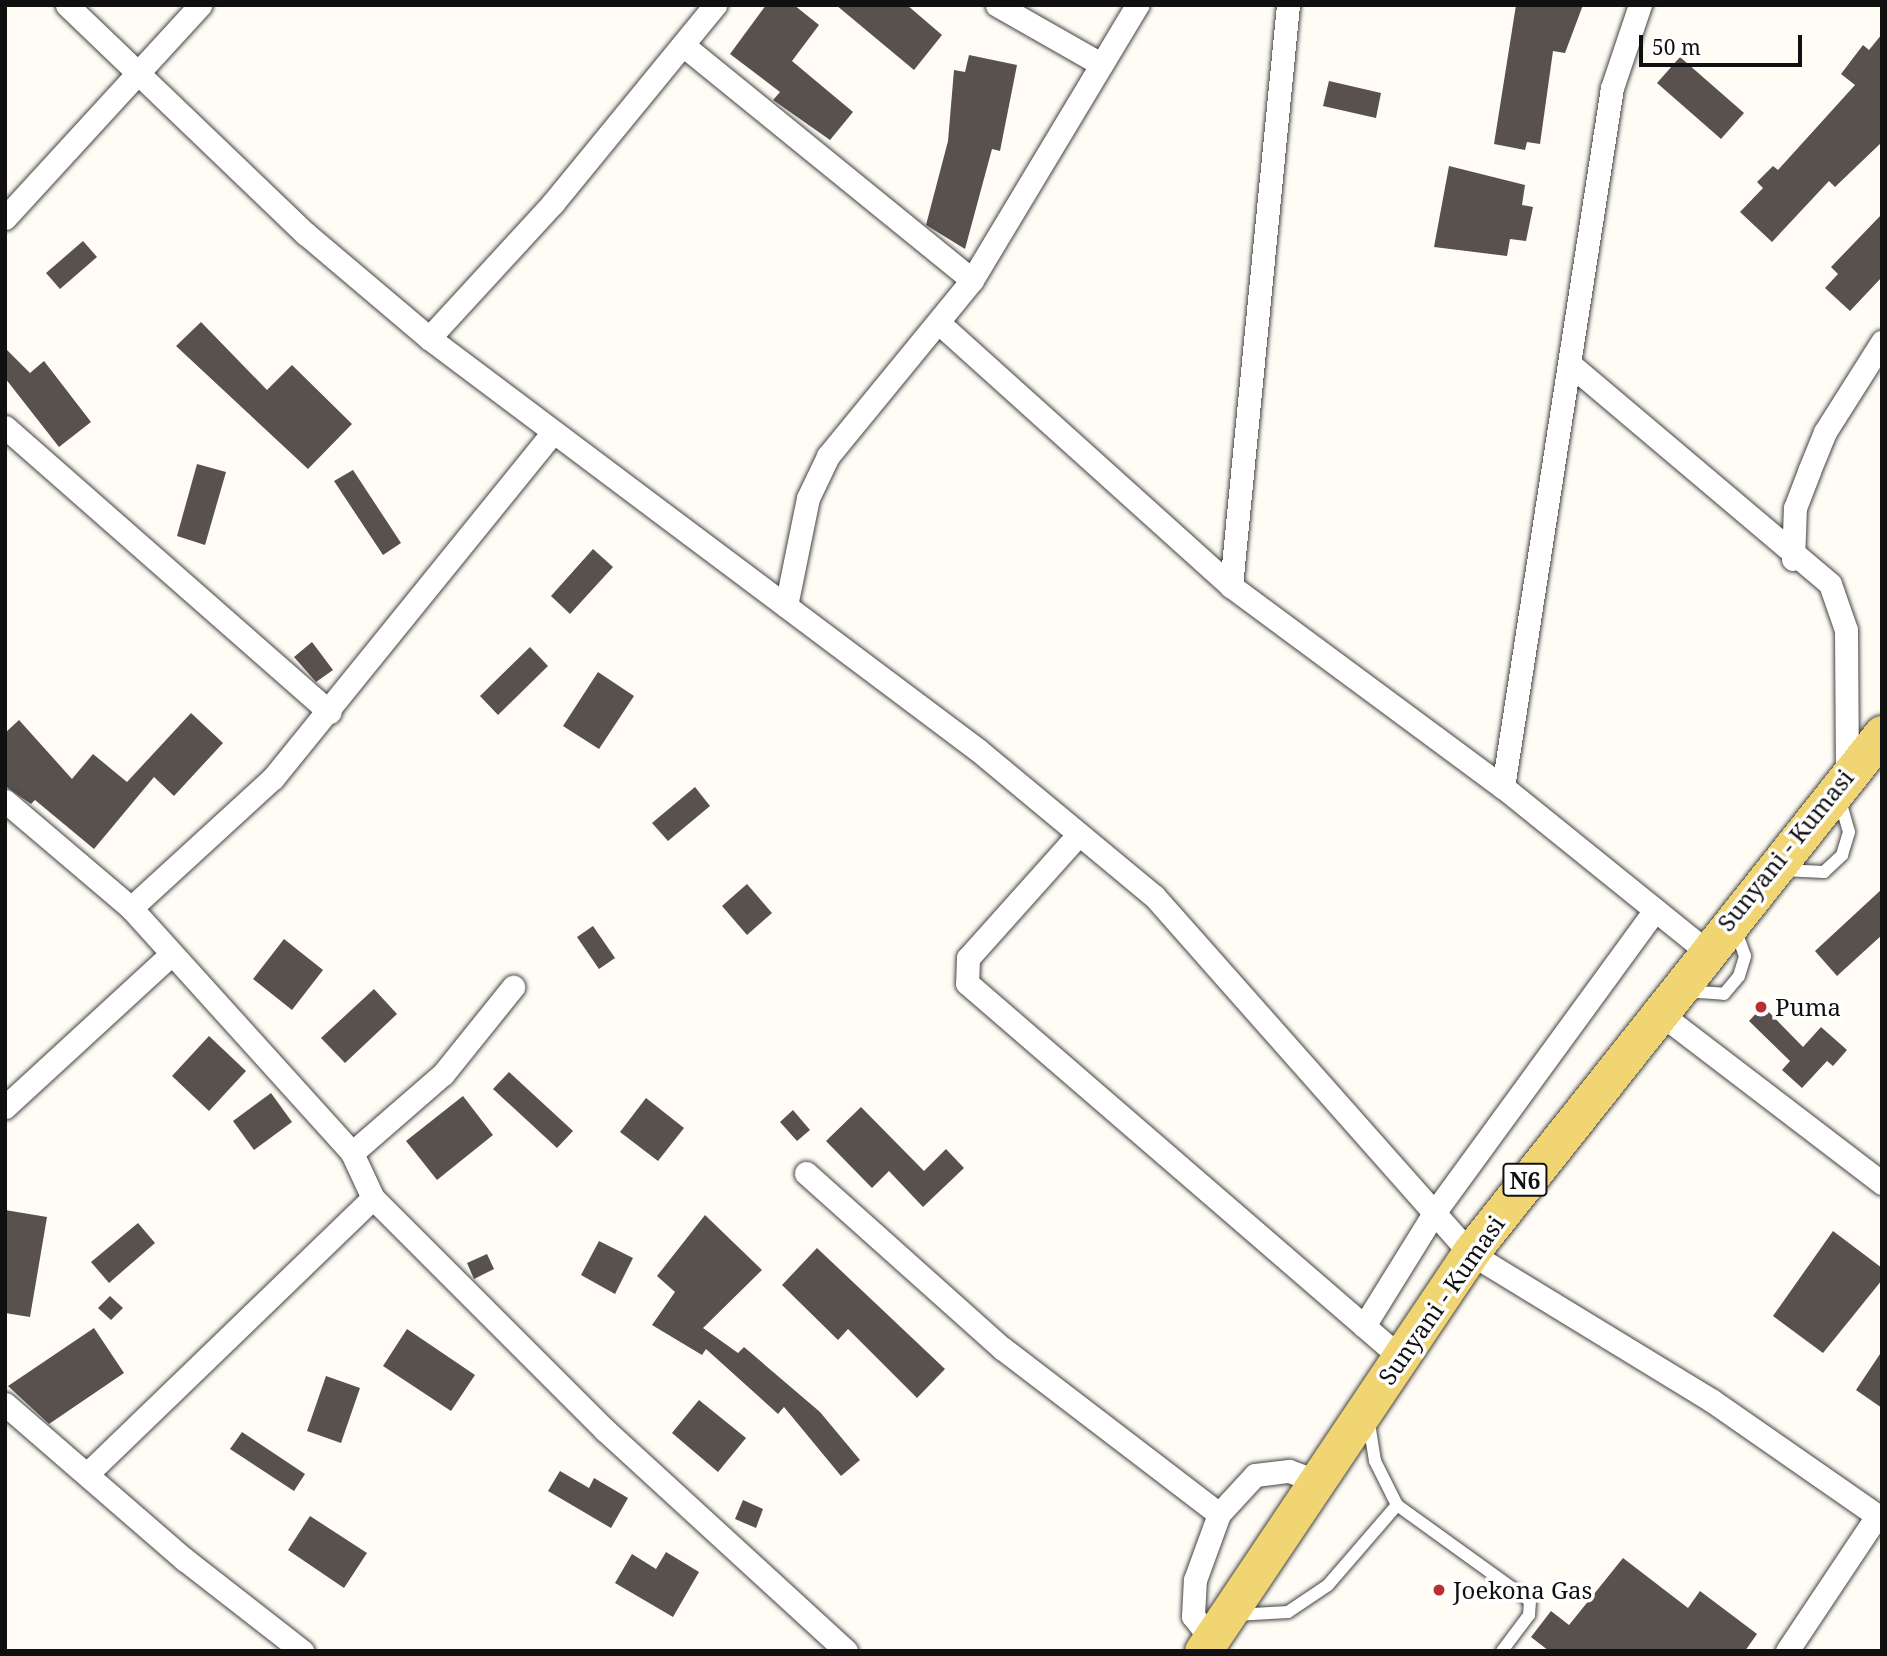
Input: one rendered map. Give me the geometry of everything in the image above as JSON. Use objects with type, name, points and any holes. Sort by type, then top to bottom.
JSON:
[{"type":"main road","name":"Sunyani - Kumasi","points":[[1210,1641],[1470,1253],[1770,868],[1842,778],[1882,734]]},
{"type":"street","points":[[67,5],[140,76],[429,338],[551,435],[978,750],[1164,906],[1470,1253],[1711,1400],[1879,1518],[1787,1651]]},
{"type":"street","points":[[5,218],[102,106],[140,76],[200,5]]},
{"type":"street","points":[[429,338],[715,5]]},
{"type":"street","points":[[997,5],[1101,64]]},
{"type":"street","points":[[786,606],[808,498],[828,456],[940,324],[972,280],[1137,5]]},
{"type":"street","points":[[1231,586],[1288,5]]},
{"type":"street","points":[[1503,787],[1522,635],[1571,365],[1612,88],[1640,5]]},
{"type":"street","points":[[683,45],[972,280]]},
{"type":"street","points":[[940,324],[1231,586],[1503,787],[1705,950]]},
{"type":"street","points":[[1793,559],[1795,508],[1813,461],[1882,342]]},
{"type":"street","points":[[1571,365],[1793,559],[1830,584],[1841,604],[1842,778]]},
{"type":"street","points":[[5,427],[329,712]]},
{"type":"street","points":[[131,908],[273,778],[551,435]]},
{"type":"street","points":[[5,801],[131,908],[168,957],[352,1153],[373,1198],[605,1430],[846,1651]]},
{"type":"street","points":[[1078,835],[968,958],[967,983],[1400,1357]]},
{"type":"street","points":[[1364,1326],[1434,1213],[1656,910]]},
{"type":"street","points":[[5,1107],[168,957]]},
{"type":"street","points":[[352,1153],[443,1074],[513,986]]},
{"type":"street","points":[[1666,1000],[1880,1178]]},
{"type":"street","points":[[806,1173],[1002,1348],[1219,1514]]},
{"type":"street","points":[[87,1474],[373,1198]]},
{"type":"street","points":[[5,1404],[302,1651]]},
{"type":"street","points":[[1210,1641],[1193,1616],[1195,1580],[1219,1514],[1263,1473],[1289,1471],[1317,1481]]},
{"type":"lane","points":[[1770,868],[1824,872],[1842,855],[1849,832],[1842,778]]},
{"type":"lane","points":[[1666,1000],[1724,995],[1739,976],[1745,956],[1732,917]]},
{"type":"lane","points":[[1367,1407],[1374,1461],[1397,1505],[1530,1601],[1529,1615],[1502,1651]]},
{"type":"lane","points":[[1210,1641],[1288,1612],[1328,1585],[1397,1505]]},
{"type":"building","points":[[766,5],[794,5],[819,25],[792,61],[853,112],[830,140],[773,100],[780,92],[730,54]]},
{"type":"building","points":[[836,5],[907,5],[942,35],[914,70]]},
{"type":"building","points":[[1516,5],[1583,5],[1565,53],[1553,51],[1540,144],[1527,142],[1525,150],[1494,144]]},
{"type":"building","points":[[1882,34],[1882,142],[1835,187],[1829,181],[1772,242],[1740,212],[1763,188],[1757,182],[1773,166],[1778,170],[1855,85],[1841,74],[1863,45],[1869,50]]},
{"type":"building","points":[[969,55],[1017,65],[1000,151],[992,149],[965,249],[926,225],[948,141],[954,70],[965,72]]},
{"type":"building","points":[[1680,57],[1744,113],[1721,139],[1657,83]]},
{"type":"building","points":[[1329,81],[1381,93],[1376,118],[1323,106]]},
{"type":"building","points":[[1449,166],[1525,185],[1522,205],[1533,207],[1526,241],[1510,239],[1507,256],[1434,247]]},
{"type":"building","points":[[1882,214],[1882,277],[1850,311],[1825,288],[1838,274],[1831,267]]},
{"type":"building","points":[[83,241],[97,257],[60,289],[46,273]]},
{"type":"building","points":[[201,322],[267,390],[292,365],[352,424],[308,469],[176,346]]},
{"type":"building","points":[[5,348],[30,373],[44,361],[91,422],[59,447],[5,378]]},
{"type":"building","points":[[197,464],[226,472],[205,545],[177,536]]},
{"type":"building","points":[[353,470],[401,543],[383,555],[334,481]]},
{"type":"building","points":[[593,549],[613,567],[570,614],[551,596]]},
{"type":"building","points":[[312,642],[333,670],[316,682],[294,657]]},
{"type":"building","points":[[530,647],[548,666],[498,715],[480,696]]},
{"type":"building","points":[[598,672],[634,696],[599,749],[563,726]]},
{"type":"building","points":[[191,713],[223,743],[174,796],[154,777],[94,849],[35,800],[31,804],[5,786],[5,733],[19,720],[72,779],[93,754],[127,782]]},
{"type":"building","points":[[695,787],[710,806],[668,841],[652,823]]},
{"type":"building","points":[[747,884],[772,913],[747,935],[722,906]]},
{"type":"building","points":[[1882,889],[1882,935],[1837,976],[1815,951]]},
{"type":"building","points":[[593,926],[615,958],[599,969],[577,937]]},
{"type":"building","points":[[284,939],[323,970],[292,1010],[253,979]]},
{"type":"building","points":[[374,989],[397,1014],[345,1063],[321,1038]]},
{"type":"building","points":[[1763,1006],[1803,1047],[1821,1027],[1847,1050],[1833,1066],[1827,1061],[1802,1088],[1782,1070],[1790,1061],[1749,1021]]},
{"type":"building","points":[[209,1036],[246,1071],[209,1111],[172,1076]]},
{"type":"building","points":[[509,1072],[573,1131],[557,1148],[493,1089]]},
{"type":"building","points":[[271,1093],[292,1122],[254,1150],[233,1121]]},
{"type":"building","points":[[463,1096],[493,1135],[437,1180],[406,1141]]},
{"type":"building","points":[[646,1098],[684,1128],[658,1161],[620,1132]]},
{"type":"building","points":[[861,1107],[924,1171],[946,1149],[964,1168],[923,1207],[889,1171],[872,1188],[826,1141]]},
{"type":"building","points":[[793,1110],[810,1130],[797,1141],[780,1122]]},
{"type":"building","points":[[5,1210],[47,1217],[30,1317],[5,1313]]},
{"type":"building","points":[[705,1215],[762,1270],[703,1328],[738,1353],[744,1347],[820,1412],[860,1460],[841,1476],[784,1407],[778,1414],[706,1349],[702,1355],[652,1325],[675,1292],[657,1276]]},
{"type":"building","points":[[138,1223],[155,1243],[109,1283],[91,1262]]},
{"type":"building","points":[[1833,1231],[1882,1268],[1882,1280],[1823,1353],[1773,1316]]},
{"type":"building","points":[[599,1241],[633,1258],[615,1294],[581,1275]]},
{"type":"building","points":[[817,1248],[945,1369],[917,1398],[848,1329],[838,1340],[782,1285]]},
{"type":"building","points":[[487,1254],[494,1269],[474,1279],[467,1263]]},
{"type":"building","points":[[110,1296],[123,1308],[111,1320],[98,1308]]},
{"type":"building","points":[[94,1328],[124,1373],[49,1424],[8,1386]]},
{"type":"building","points":[[407,1329],[475,1375],[451,1411],[383,1366]]},
{"type":"building","points":[[1882,1351],[1882,1408],[1856,1390]]},
{"type":"building","points":[[326,1376],[360,1388],[341,1443],[307,1431]]},
{"type":"building","points":[[699,1400],[746,1438],[718,1472],[672,1433]]},
{"type":"building","points":[[242,1432],[305,1474],[294,1491],[230,1449]]},
{"type":"building","points":[[560,1471],[589,1488],[594,1478],[628,1498],[611,1528],[548,1491]]},
{"type":"building","points":[[743,1500],[763,1509],[756,1528],[735,1519]]},
{"type":"building","points":[[310,1516],[367,1553],[344,1588],[288,1550]]},
{"type":"building","points":[[666,1552],[699,1572],[673,1617],[615,1583],[632,1554],[656,1569]]},
{"type":"building","points":[[1623,1558],[1688,1608],[1700,1591],[1757,1634],[1745,1651],[1549,1651],[1531,1637],[1551,1611],[1569,1625]]},
{"type":"place","name":"Puma","points":[[1761,1007]]},
{"type":"place","name":"Joekona Gas","points":[[1439,1590]]}]
